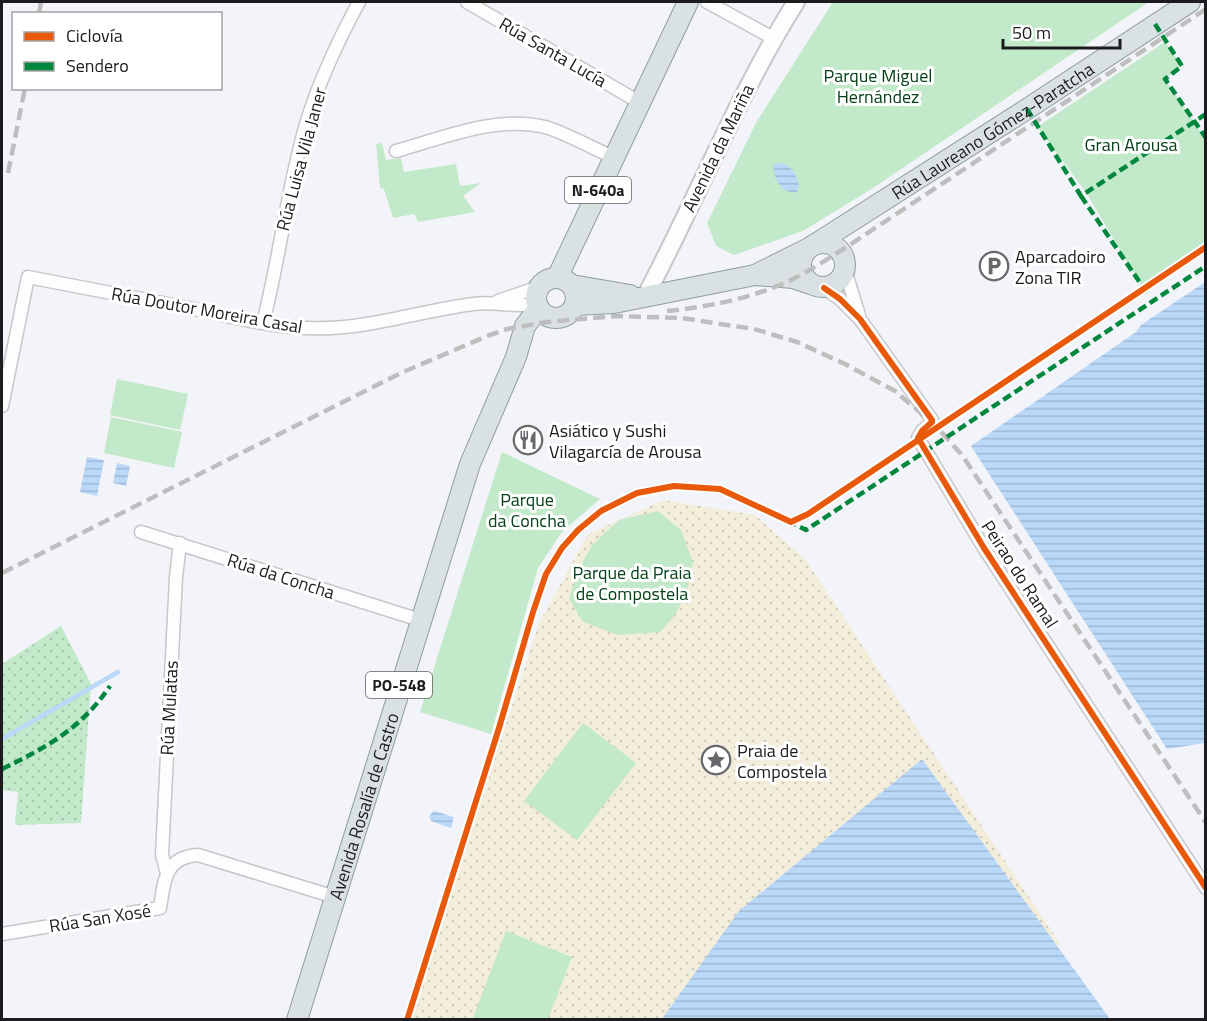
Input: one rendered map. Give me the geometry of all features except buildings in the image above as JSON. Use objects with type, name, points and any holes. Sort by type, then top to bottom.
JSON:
[{"type":"main road","name":"N-640a","points":[[568,289],[613,157],[688,2]]},
{"type":"main road","name":"Rúa Laureano Gómez-Paratcha","points":[[755,275],[812,246],[853,221],[1190,2]]},
{"type":"main road","points":[[568,289],[568,314],[562,317],[541,304],[546,280],[568,289],[645,297],[755,275],[794,278],[818,286],[838,282],[844,263],[846,238],[853,221]]},
{"type":"main road","points":[[818,286],[802,273],[804,253],[820,243],[831,244],[844,263]]},
{"type":"main road","name":"Avenida Rosalía de Castro","points":[[297,1020],[475,447],[516,357],[525,326],[541,304]]},
{"type":"street","name":"Rúa Luisa Vila Janer","points":[[264,323],[284,219],[306,124],[332,54],[359,2]]},
{"type":"street","name":"Rúa Santa Lucía","points":[[468,2],[639,102]]},
{"type":"street","points":[[707,2],[773,38]]},
{"type":"street","name":"Avenida da Mariña","points":[[645,297],[737,107],[773,38],[796,2]]},
{"type":"street","points":[[396,151],[476,128],[508,123],[546,128],[613,157]]},
{"type":"street","name":"Peirao do Ramal","points":[[844,263],[860,319]]},
{"type":"street","name":"Rúa Doutor Moreira Casal","points":[[2,406],[28,277],[264,323],[306,328],[341,327],[494,302],[528,306],[541,304]]},
{"type":"street","name":"Peirao do Ramal","points":[[818,286],[840,299],[860,319],[932,420],[918,438],[984,548],[1206,888]]},
{"type":"street","name":"Rúa da Concha","points":[[141,532],[420,620]]},
{"type":"street","name":"Rúa Mulatas","points":[[167,873],[162,855],[164,802],[175,589],[180,543]]},
{"type":"street","points":[[167,873],[179,859],[198,855],[335,897]]},
{"type":"street","name":"Rúa San Xosé","points":[[2,934],[160,908],[167,873]]},
{"type":"green space","name":"Parque Miguel Hernández","points":[[833,2],[1149,2],[873,188],[803,231],[734,255],[716,246],[707,223],[757,121]]},
{"type":"green space","name":"Gran Arousa","points":[[1165,42],[1182,66],[1165,79],[1205,138],[1205,252],[1143,289],[1086,192],[1037,127]]},
{"type":"green space","points":[[382,143],[386,160],[401,158],[404,172],[456,164],[460,186],[481,183],[463,196],[475,212],[418,222],[414,214],[393,218],[384,189],[380,188],[376,144]]},
{"type":"green space","points":[[117,379],[188,394],[180,430],[110,415]]},
{"type":"green space","points":[[111,417],[182,432],[174,468],[104,453]]},
{"type":"green space","name":"Parque da Concha","points":[[502,452],[600,499],[562,532],[538,568],[491,734],[420,712]]},
{"type":"green space","name":"Parque da Praia de Compostela","points":[[658,511],[681,530],[693,562],[687,592],[675,615],[660,632],[618,635],[583,622],[569,599],[578,571],[592,545],[619,520]]},
{"type":"green space","points":[[61,626],[91,684],[81,823],[15,825],[18,792],[2,790],[2,664]]},
{"type":"green space","points":[[583,723],[636,763],[577,840],[524,801]]},
{"type":"green space","points":[[506,931],[572,957],[548,1019],[473,1018]]},
{"type":"sand","name":"Praia de Compostela","points":[[664,500],[755,515],[805,559],[1059,942],[1037,1008],[987,1019],[410,1020],[539,623],[588,534]]},
{"type":"water","points":[[777,163],[786,165],[794,173],[799,185],[797,192],[787,191],[780,185],[773,166]]},
{"type":"water","points":[[1205,282],[1205,743],[1167,749],[971,446]]},
{"type":"water","points":[[87,457],[104,460],[97,496],[80,492]]},
{"type":"water","points":[[117,463],[130,466],[126,486],[113,483]]},
{"type":"water","points":[[922,759],[1110,1019],[662,1019],[739,911]]},
{"type":"water","points":[[434,811],[454,817],[451,828],[431,821],[429,816]]},
{"type":"waterway","points":[[2,739],[118,672]]},
{"type":"railway","points":[[39,12],[41,2]]},
{"type":"railway","points":[[667,311],[738,299],[780,285],[805,273],[1206,9]]},
{"type":"railway","points":[[8,173],[25,90]]},
{"type":"railway","points":[[2,573],[401,373],[507,329],[547,322],[617,316],[681,318],[754,329],[797,342],[845,364],[895,391],[936,426],[962,455],[1206,823]]},
{"type":"marked path","points":[[1155,24],[1182,66],[1165,79],[1206,138]]},
{"type":"marked path","points":[[1027,109],[1081,196],[1206,114]]},
{"type":"marked path","points":[[1081,196],[1147,293]]},
{"type":"marked path","points":[[788,521],[806,530],[1206,266]]},
{"type":"marked path","points":[[2,769],[34,753],[62,735],[87,714],[110,686]]},
{"type":"cycle path","points":[[407,1020],[546,574],[562,548],[578,530],[601,511],[637,493],[674,486],[720,489],[791,522],[808,514],[1206,247]]},
{"type":"cycle path","points":[[824,288],[840,299],[860,319],[932,420],[918,438],[984,548],[1206,888]]},
{"type":"place","name":"Aparcadoiro Zona TIR","points":[[994,266]]},
{"type":"place","name":"Asiático y Sushi Vilagarcía de Arousa","points":[[528,440]]},
{"type":"place","name":"Praia de Compostela","points":[[716,760]]}]
